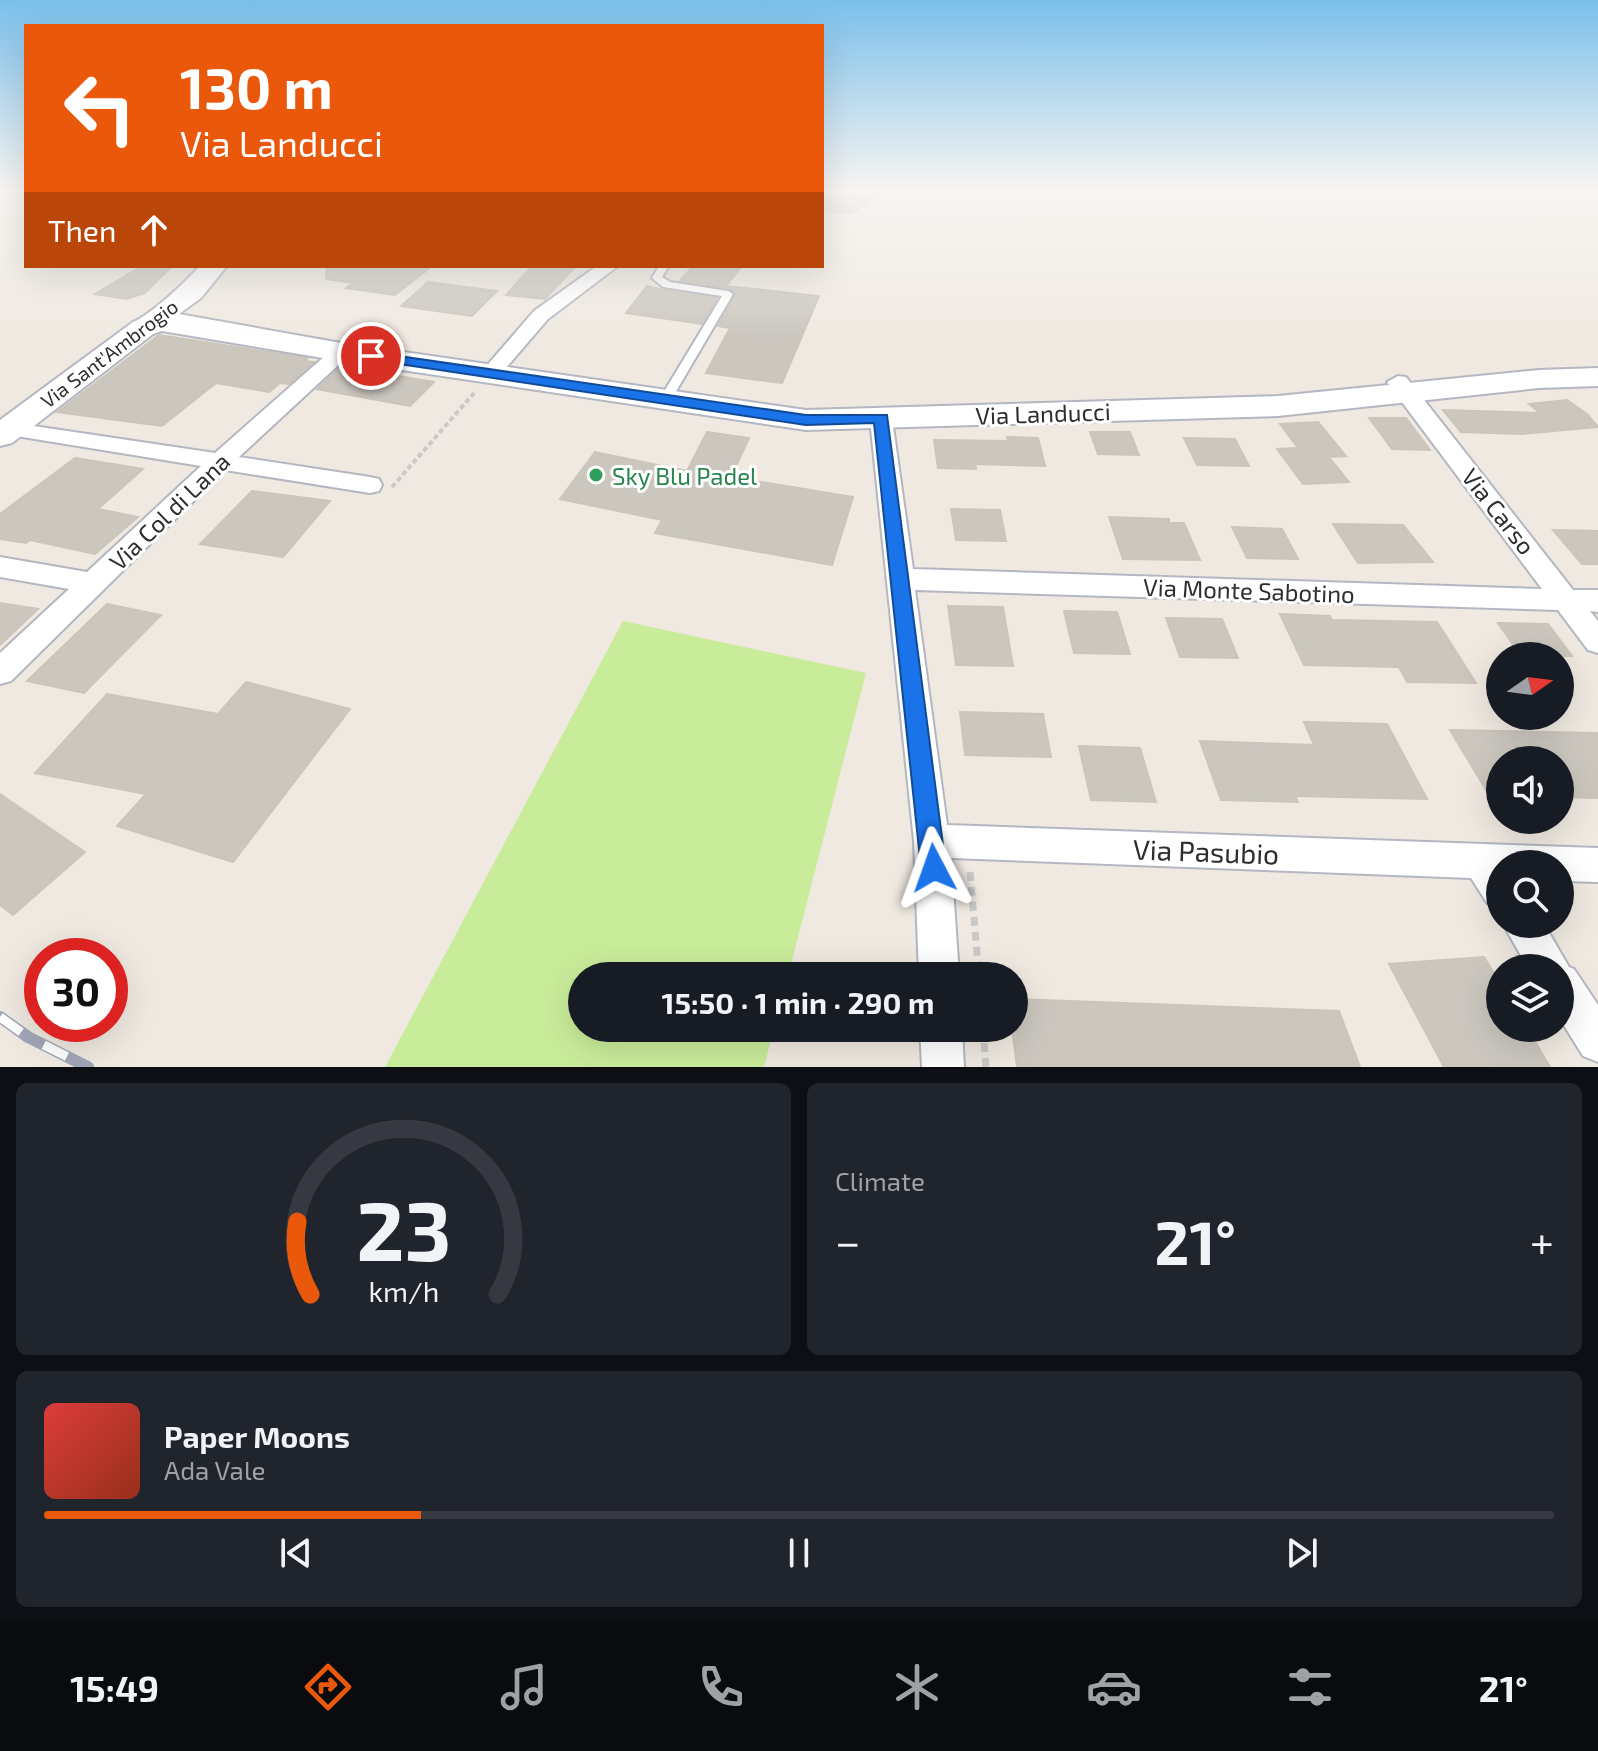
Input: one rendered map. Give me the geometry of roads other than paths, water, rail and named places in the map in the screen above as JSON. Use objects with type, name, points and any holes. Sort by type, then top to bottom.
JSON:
[{"type":"street","name":"Via Sant'Ambrogio","points":[[5,430],[143,328],[158,322],[161,314],[191,292],[212,268]]},
{"type":"street","points":[[491,373],[541,315],[606,268]]},
{"type":"street","name":"Via Landucci","points":[[158,322],[806,420],[1278,406],[1403,388],[1598,377]]},
{"type":"street","name":"Via Col di Lana","points":[[0,672],[220,461],[341,352]]},
{"type":"street","name":"Via Carso","points":[[1403,388],[1569,600],[1598,642]]},
{"type":"street","points":[[881,419],[932,841],[938,962]]},
{"type":"street","points":[[5,430],[370,485]]},
{"type":"street","points":[[0,567],[93,583]]},
{"type":"street","name":"Via Monte Sabotino","points":[[900,579],[1598,601]]},
{"type":"street","name":"Via Pasubio","points":[[932,841],[1486,876]]},
{"type":"street","name":"Via Pasubio","points":[[1574,867],[1598,865]]},
{"type":"street","points":[[1574,1004],[1598,1041]]},
{"type":"street","points":[[942,1042],[943,1067]]},
{"type":"lane","points":[[663,268],[657,278],[667,285],[728,294],[665,400]]},
{"type":"railway","points":[[0,1017],[28,1037],[88,1067]]},
{"type":"place","name":"Sky Blu Padel","points":[[596,475]]}]
